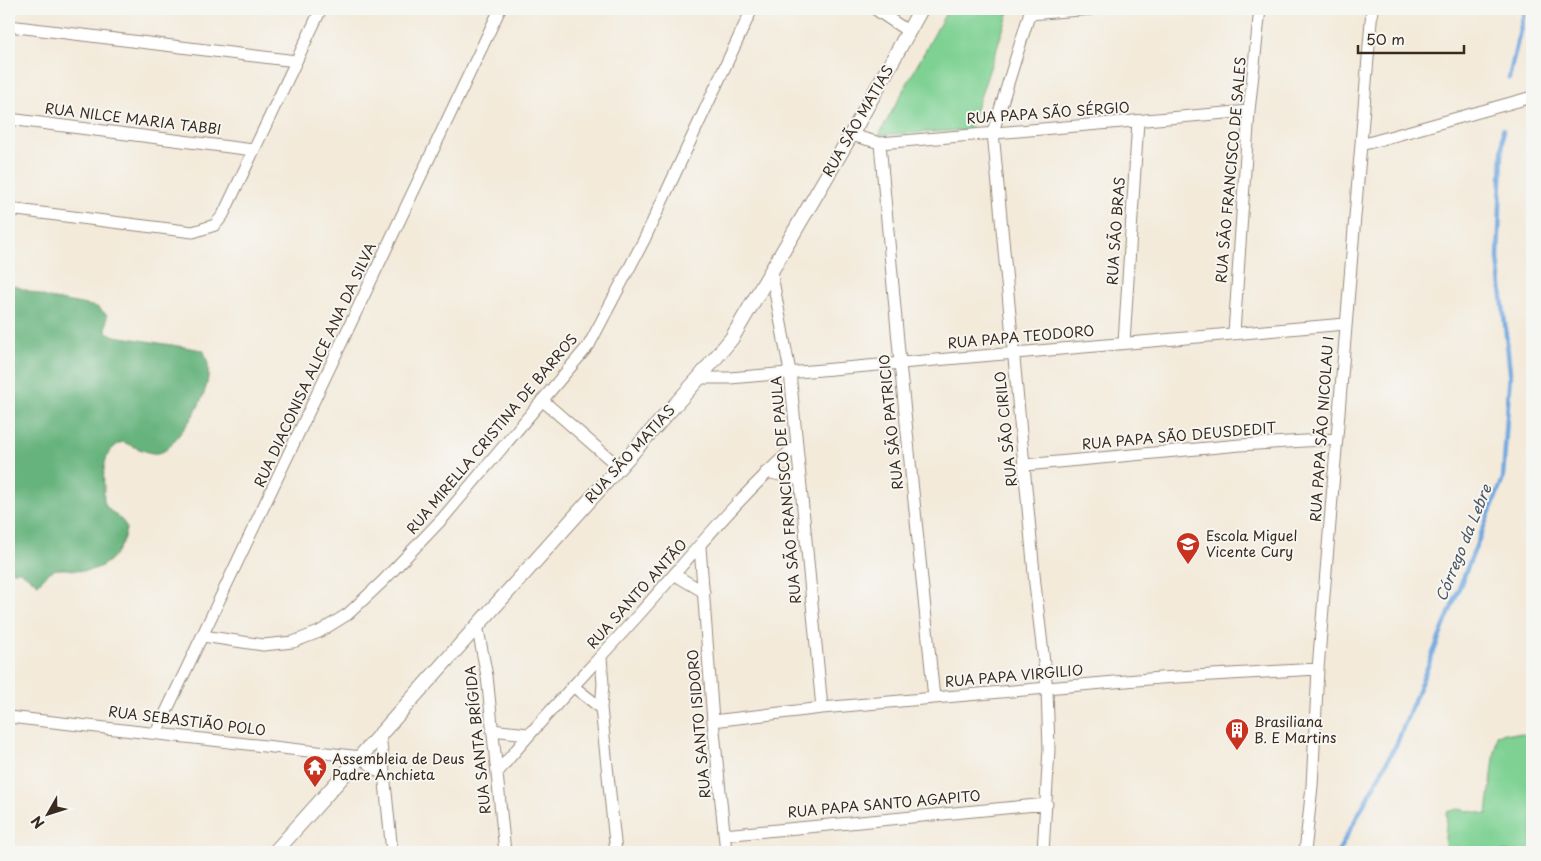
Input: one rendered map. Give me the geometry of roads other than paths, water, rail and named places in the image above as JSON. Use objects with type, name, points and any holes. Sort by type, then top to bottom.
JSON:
[{"type":"street","points":[[9,209],[193,232],[215,224],[223,214],[321,9]]},
{"type":"street","name":"RUA DIACONISA ALICE ANA DA SILVA","points":[[156,733],[500,9]]},
{"type":"street","name":"RUA MIRELLA CRISTINA DE BARROS","points":[[203,636],[262,645],[293,642],[319,632],[348,614],[382,582],[442,518],[589,345],[644,240],[752,9]]},
{"type":"street","points":[[874,9],[909,32]]},
{"type":"street","name":"RUA SÃO MATIAS","points":[[280,850],[380,733],[699,378],[732,338],[851,135],[922,9]]},
{"type":"street","points":[[1030,12],[1092,9]]},
{"type":"street","name":"RUA SÃO FRANCISCO DE SALES","points":[[1234,334],[1249,111],[1260,9]]},
{"type":"street","name":"RUA PAPA SÃO NICOLAU I","points":[[1305,852],[1312,786],[1318,669],[1345,324],[1372,9]]},
{"type":"street","name":"RUA SÃO CIRILO","points":[[1030,12],[993,132],[1047,689],[1049,749],[1044,852]]},
{"type":"street","points":[[9,26],[296,61]]},
{"type":"street","points":[[1361,145],[1532,97]]},
{"type":"street","name":"RUA PAPA SÃO SÉRGIO","points":[[851,135],[880,143],[1249,111]]},
{"type":"street","name":"RUA NILCE MARIA TABBI","points":[[9,119],[253,150]]},
{"type":"street","name":"RUA SÃO BRAS","points":[[1124,343],[1138,121]]},
{"type":"street","name":"RUA SÃO PATRICIO","points":[[880,143],[934,698]]},
{"type":"street","name":"RUA SÃO FRANCISCO DE PAULA","points":[[771,270],[790,372],[822,708]]},
{"type":"street","name":"RUA PAPA TEODORO","points":[[699,378],[900,363],[1345,324]]},
{"type":"street","points":[[542,400],[619,467]]},
{"type":"street","name":"RUA PAPA SÃO DEUSDEDIT","points":[[1025,465],[1240,445],[1337,439]]},
{"type":"street","name":"RUA SANTO ANTÃO","points":[[497,773],[528,734],[574,687],[700,547],[745,493],[796,446]]},
{"type":"street","points":[[766,472],[799,479]]},
{"type":"street","name":"RUA SANTO ISIDORO","points":[[700,547],[713,721],[726,852]]},
{"type":"street","points":[[674,575],[704,592]]},
{"type":"street","name":"RUA SANTA BRÍGIDA","points":[[477,625],[483,649],[505,852]]},
{"type":"street","points":[[601,657],[603,684],[601,708],[616,852]]},
{"type":"street","name":"RUA PAPA VIRGILIO","points":[[713,721],[822,708],[1160,678],[1318,669]]},
{"type":"street","points":[[574,687],[601,708]]},
{"type":"street","name":"RUA SEBASTIÃO POLO","points":[[9,717],[361,757]]},
{"type":"street","points":[[492,730],[528,734]]},
{"type":"street","points":[[380,733],[392,852]]},
{"type":"street","points":[[361,757],[383,775]]},
{"type":"street","name":"RUA PAPA SANTO AGAPITO","points":[[724,835],[1047,804]]},
{"type":"waterway","name":"Córrego da Lebre","points":[[1509,78],[1525,9]]},
{"type":"waterway","name":"Córrego da Lebre","points":[[1338,852],[1397,743],[1503,479],[1510,372],[1498,258],[1503,129]]},
{"type":"place","name":"Escola Miguel Vicente Cury","points":[[1188,565]]},
{"type":"place","name":"Brasiliana B. E Martins","points":[[1237,751]]},
{"type":"place","name":"Assembleia de Deus Padre Anchieta","points":[[315,788]]}]
